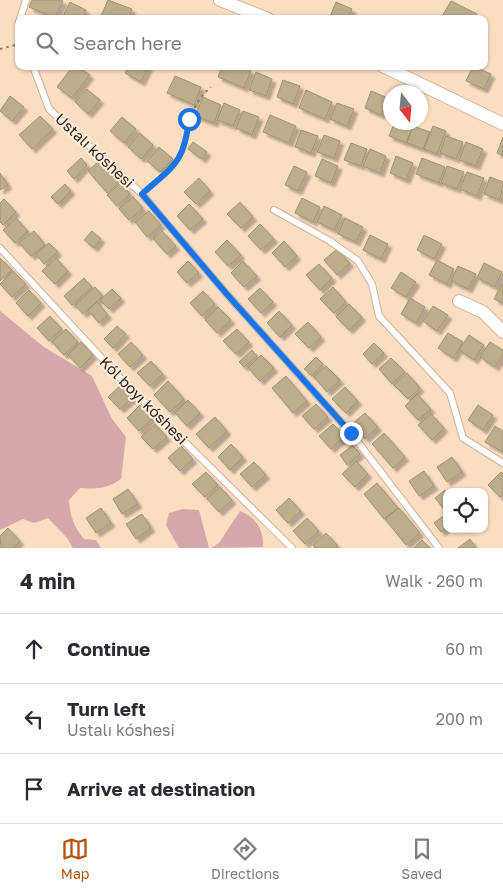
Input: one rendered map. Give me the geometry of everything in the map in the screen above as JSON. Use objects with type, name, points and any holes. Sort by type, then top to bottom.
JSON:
[{"type":"street","points":[[220,0],[258,15]]},
{"type":"street","points":[[391,70],[503,124]]},
{"type":"street","points":[[459,301],[483,312],[503,332]]},
{"type":"lane","points":[[22,15],[26,0]]},
{"type":"lane","name":"Ustalı kóshesi","points":[[34,70],[49,109],[142,194],[225,292],[351,433],[440,548]]},
{"type":"lane","points":[[274,210],[330,241],[358,261],[372,284],[379,316],[450,393],[463,438],[503,463]]},
{"type":"lane","name":"Kól boyı kóshesi","points":[[0,248],[122,380],[292,548]]},
{"type":"path","points":[[0,49],[15,45]]},
{"type":"path","points":[[142,194],[179,161],[187,143],[189,119],[200,97],[211,87]]},
{"type":"shaded area","points":[[0,311],[44,347],[92,376],[112,419],[126,437],[121,479],[102,488],[80,488],[69,500],[73,521],[81,535],[84,539],[96,540],[101,548],[73,548],[67,538],[48,518],[34,523],[23,519],[0,530]]},
{"type":"shaded area","points":[[183,509],[199,510],[209,548],[179,548],[166,525],[169,513]]},
{"type":"shaded area","points":[[240,511],[258,525],[262,535],[263,547],[211,548],[219,543]]},
{"type":"building","points":[[32,0],[63,1],[56,15],[48,15],[29,7]]},
{"type":"building","points":[[108,0],[132,9],[130,15],[101,15]]},
{"type":"building","points":[[451,1],[477,14],[476,15],[443,15]]},
{"type":"building","points":[[70,2],[86,10],[84,15],[64,15]]},
{"type":"building","points":[[336,2],[352,9],[350,15],[331,15]]},
{"type":"building","points":[[70,70],[83,70],[90,75],[72,98],[57,87]]},
{"type":"building","points":[[127,70],[147,70],[141,82],[125,73]]},
{"type":"building","points":[[221,70],[251,71],[244,88],[218,77]]},
{"type":"building","points":[[471,70],[482,70],[491,74],[484,89],[466,81]]},
{"type":"building","points":[[256,72],[272,79],[266,96],[249,90]]},
{"type":"building","points":[[175,76],[201,87],[194,105],[167,93]]},
{"type":"building","points":[[283,80],[300,86],[293,104],[277,97]]},
{"type":"building","points":[[87,89],[100,100],[88,114],[75,102]]},
{"type":"building","points":[[306,90],[332,102],[325,119],[299,108]]},
{"type":"building","points":[[371,91],[383,96],[381,115],[365,108]]},
{"type":"building","points":[[10,96],[24,107],[12,121],[0,111]]},
{"type":"building","points":[[203,97],[221,105],[214,123],[195,116]]},
{"type":"building","points":[[224,103],[240,110],[233,126],[217,120]]},
{"type":"building","points":[[337,103],[354,109],[347,126],[330,119]]},
{"type":"building","points":[[243,111],[259,117],[252,135],[236,128]]},
{"type":"building","points":[[270,115],[296,126],[289,143],[263,132]]},
{"type":"building","points":[[40,116],[53,129],[32,149],[19,135]]},
{"type":"building","points":[[122,117],[136,129],[124,143],[110,131]]},
{"type":"building","points":[[433,126],[446,131],[437,154],[424,149]]},
{"type":"building","points":[[301,130],[318,136],[311,153],[295,147]]},
{"type":"building","points":[[392,130],[411,130],[406,143],[389,136]]},
{"type":"building","points":[[412,130],[430,132],[423,149],[407,143]]},
{"type":"building","points":[[140,133],[153,145],[141,159],[128,147]]},
{"type":"building","points":[[324,135],[340,141],[334,158],[317,152]]},
{"type":"building","points":[[446,136],[463,142],[456,159],[440,153]]},
{"type":"building","points":[[503,137],[503,156],[497,153]]},
{"type":"building","points":[[193,142],[207,152],[202,159],[188,149]]},
{"type":"building","points":[[466,142],[483,149],[476,166],[459,160]]},
{"type":"building","points":[[351,143],[367,149],[361,166],[344,160]]},
{"type":"building","points":[[159,147],[173,159],[160,172],[147,161]]},
{"type":"building","points":[[370,149],[386,156],[380,173],[363,166]]},
{"type":"building","points":[[396,156],[413,163],[406,180],[390,173]]},
{"type":"building","points":[[81,158],[87,165],[74,179],[67,171]]},
{"type":"building","points":[[422,158],[445,167],[439,183],[416,174]]},
{"type":"building","points":[[322,159],[338,166],[331,183],[315,176]]},
{"type":"building","points":[[100,160],[120,182],[107,193],[88,171]]},
{"type":"building","points":[[294,166],[307,172],[298,191],[285,185]]},
{"type":"building","points":[[447,166],[464,172],[457,189],[441,183]]},
{"type":"building","points":[[467,172],[484,178],[477,196],[460,189]]},
{"type":"building","points":[[0,173],[8,185],[0,190]]},
{"type":"building","points":[[490,177],[503,182],[500,200],[484,194]]},
{"type":"building","points":[[199,178],[210,191],[196,204],[184,192]]},
{"type":"building","points":[[121,183],[130,194],[117,206],[107,195]]},
{"type":"building","points":[[65,184],[71,191],[58,204],[51,197]]},
{"type":"building","points":[[133,197],[143,208],[129,220],[119,209]]},
{"type":"building","points":[[302,198],[320,207],[313,222],[295,213]]},
{"type":"building","points":[[4,199],[16,212],[3,225],[0,222],[0,203]]},
{"type":"building","points":[[240,202],[253,217],[241,228],[227,214]]},
{"type":"building","points":[[189,204],[203,219],[190,230],[177,216]]},
{"type":"building","points":[[324,206],[342,215],[334,230],[317,222]]},
{"type":"building","points":[[149,211],[161,225],[147,237],[135,222]]},
{"type":"building","points":[[16,218],[28,231],[15,243],[3,230]]},
{"type":"building","points":[[345,218],[363,227],[356,242],[338,234]]},
{"type":"building","points":[[260,224],[274,239],[261,250],[248,236]]},
{"type":"building","points":[[34,231],[45,245],[31,256],[19,243]]},
{"type":"building","points":[[92,231],[101,239],[94,248],[84,240]]},
{"type":"building","points":[[162,231],[176,246],[167,254],[153,239]]},
{"type":"building","points":[[370,235],[388,244],[381,259],[363,250]]},
{"type":"building","points":[[424,235],[442,244],[434,259],[417,250]]},
{"type":"building","points":[[227,240],[241,255],[228,266],[215,252]]},
{"type":"building","points":[[284,241],[297,256],[285,267],[272,253]]},
{"type":"building","points":[[49,243],[58,252],[44,264],[36,254]]},
{"type":"building","points":[[337,249],[350,263],[337,275],[324,260]]},
{"type":"building","points":[[0,258],[12,270],[0,281]]},
{"type":"building","points":[[56,258],[68,271],[55,284],[42,271]]},
{"type":"building","points":[[437,260],[454,269],[447,284],[429,275]]},
{"type":"building","points":[[188,261],[199,273],[187,283],[177,272]]},
{"type":"building","points":[[243,261],[257,276],[244,287],[231,273]]},
{"type":"building","points":[[484,263],[502,272],[495,287],[477,278]]},
{"type":"building","points":[[319,264],[332,278],[320,290],[306,275]]},
{"type":"building","points":[[458,266],[476,274],[468,289],[451,281]]},
{"type":"building","points":[[13,271],[26,284],[12,297],[0,284]]},
{"type":"building","points":[[401,272],[416,282],[406,297],[391,288]]},
{"type":"building","points":[[84,278],[92,287],[72,305],[64,296]]},
{"type":"building","points":[[503,284],[503,303],[494,299]]},
{"type":"building","points":[[95,287],[103,296],[83,314],[75,305]]},
{"type":"building","points":[[333,287],[346,302],[334,313],[320,299]]},
{"type":"building","points":[[260,288],[273,302],[261,313],[248,299]]},
{"type":"building","points":[[112,289],[121,298],[109,309],[100,300]]},
{"type":"building","points":[[29,290],[41,303],[28,316],[16,303]]},
{"type":"building","points":[[203,291],[215,304],[202,316],[190,303]]},
{"type":"building","points":[[410,298],[425,307],[416,323],[401,314]]},
{"type":"building","points":[[97,302],[108,315],[99,323],[88,310]]},
{"type":"building","points":[[349,304],[362,317],[349,330],[336,317]]},
{"type":"building","points":[[433,306],[448,315],[437,331],[423,321]]},
{"type":"building","points":[[218,307],[231,320],[217,333],[205,320]]},
{"type":"building","points":[[279,311],[292,325],[280,337],[267,323]]},
{"type":"building","points":[[50,316],[62,329],[49,341],[37,328]]},
{"type":"building","points":[[308,322],[321,337],[309,348],[295,334]]},
{"type":"building","points":[[117,326],[126,334],[113,348],[104,339]]},
{"type":"building","points":[[66,329],[78,342],[64,355],[52,342]]},
{"type":"building","points":[[237,329],[249,342],[236,354],[223,341]]},
{"type":"building","points":[[448,333],[463,342],[453,358],[438,348]]},
{"type":"building","points":[[469,335],[484,345],[474,360],[459,350]]},
{"type":"building","points":[[81,342],[93,355],[80,368],[68,355]]},
{"type":"building","points":[[131,342],[143,355],[130,367],[118,354]]},
{"type":"building","points":[[490,342],[503,350],[503,355],[495,367],[480,357]]},
{"type":"building","points":[[374,343],[384,353],[372,364],[363,354]]},
{"type":"building","points":[[252,350],[257,356],[244,367],[239,362]]},
{"type":"building","points":[[261,355],[274,368],[260,381],[248,368]]},
{"type":"building","points":[[316,357],[323,364],[312,376],[304,369]]},
{"type":"building","points":[[391,358],[405,372],[392,384],[379,369]]},
{"type":"building","points":[[151,361],[163,374],[150,386],[137,373]]},
{"type":"building","points":[[326,366],[340,380],[327,392],[314,377]]},
{"type":"building","points":[[407,373],[420,388],[408,399],[394,385]]},
{"type":"building","points":[[286,376],[307,401],[293,413],[272,388]]},
{"type":"building","points":[[168,381],[184,399],[170,412],[154,395]]},
{"type":"building","points":[[122,384],[134,397],[120,409],[108,397]]},
{"type":"building","points":[[345,387],[358,401],[346,413],[332,399]]},
{"type":"building","points":[[417,394],[431,409],[418,420],[405,406]]},
{"type":"building","points":[[188,400],[200,413],[187,426],[175,413]]},
{"type":"building","points":[[316,404],[328,417],[314,429],[302,416]]},
{"type":"building","points":[[140,405],[153,418],[139,431],[127,418]]},
{"type":"building","points":[[478,405],[493,415],[483,430],[468,420]]},
{"type":"building","points":[[365,413],[378,427],[365,439],[352,424]]},
{"type":"building","points":[[431,414],[444,428],[432,440],[418,425]]},
{"type":"building","points":[[215,417],[227,431],[209,448],[196,434]]},
{"type":"building","points":[[155,424],[167,437],[153,449],[141,437]]},
{"type":"building","points":[[333,424],[345,436],[331,449],[319,436]]},
{"type":"building","points":[[495,426],[503,431],[503,452],[485,442]]},
{"type":"building","points":[[384,433],[405,457],[393,468],[372,444]]},
{"type":"building","points":[[231,444],[243,457],[230,470],[218,457]]},
{"type":"building","points":[[353,445],[360,454],[347,465],[340,455]]},
{"type":"building","points":[[181,446],[193,459],[180,471],[168,458]]},
{"type":"building","points":[[452,457],[462,472],[447,482],[437,467]]},
{"type":"building","points":[[356,461],[368,474],[355,487],[342,474]]},
{"type":"building","points":[[254,462],[266,475],[252,487],[240,474]]},
{"type":"building","points":[[424,471],[434,486],[419,496],[409,481]]},
{"type":"building","points":[[206,472],[218,485],[205,497],[192,484]]},
{"type":"building","points":[[501,472],[503,474],[503,495],[500,497],[488,485]]},
{"type":"building","points":[[377,483],[398,508],[384,519],[364,494]]},
{"type":"building","points":[[220,487],[232,500],[219,512],[207,499]]},
{"type":"building","points":[[128,489],[138,504],[122,514],[113,499]]},
{"type":"building","points":[[443,492],[443,508],[435,498]]},
{"type":"building","points":[[289,498],[301,511],[288,523],[276,510]]},
{"type":"building","points":[[101,508],[111,523],[96,533],[86,518]]},
{"type":"building","points":[[399,508],[420,533],[406,545],[385,519]]},
{"type":"building","points":[[142,514],[151,528],[136,539],[126,524]]},
{"type":"building","points":[[443,516],[443,531],[441,532],[434,523]]},
{"type":"building","points":[[307,518],[319,531],[305,544],[293,531]]},
{"type":"building","points":[[8,528],[20,541],[13,548],[1,548],[0,536]]},
{"type":"building","points":[[326,533],[338,546],[336,548],[315,548],[313,545]]},
{"type":"building","points":[[470,539],[476,548],[458,548]]},
{"type":"building","points":[[422,540],[430,548],[414,548]]},
{"type":"route","points":[[189,119],[187,143],[179,161],[142,194],[225,292],[351,433]]}]
